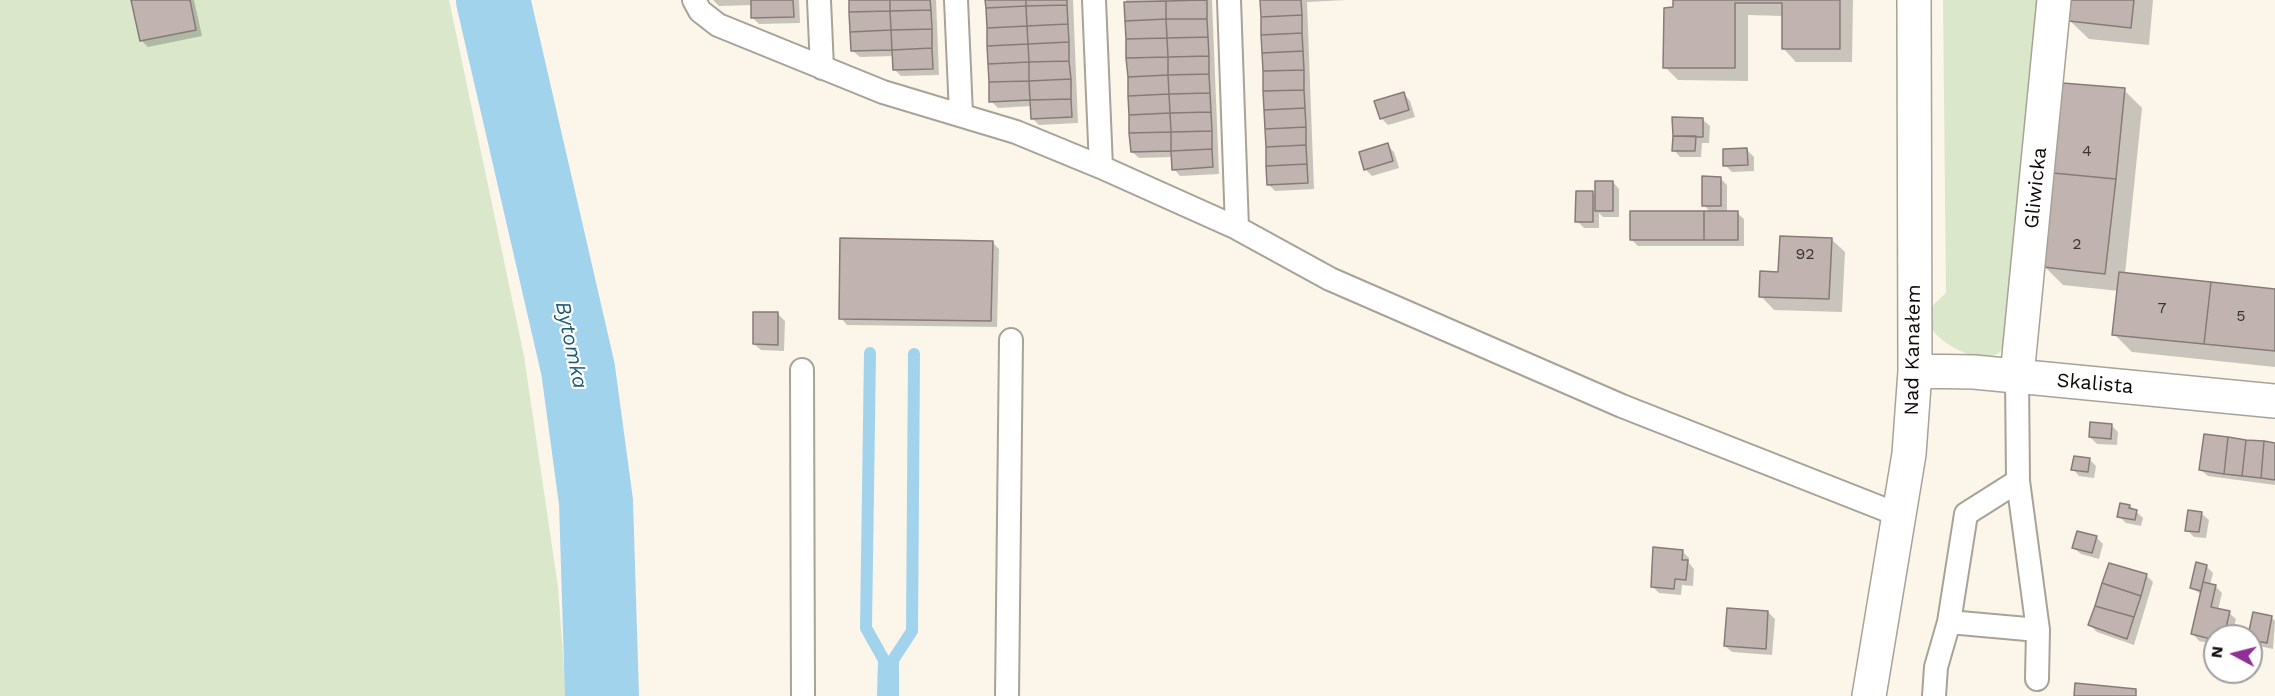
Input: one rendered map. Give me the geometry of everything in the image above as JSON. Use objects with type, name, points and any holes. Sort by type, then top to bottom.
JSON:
[{"type":"street","name":"Nad Kanałem","points":[[1869,696],[1909,454],[1915,371],[1914,0]]},
{"type":"street","name":"Gliwicka","points":[[2017,376],[2054,0]]},
{"type":"street","name":"Skalista","points":[[1915,371],[1974,372],[2275,401]]},
{"type":"lane","points":[[694,0],[700,11],[718,25],[883,92],[1016,132],[1101,167],[1237,228],[1330,279],[1611,401],[1899,515]]},
{"type":"lane","points":[[819,0],[822,68]]},
{"type":"lane","points":[[956,0],[961,114]]},
{"type":"lane","points":[[1094,0],[1101,167]]},
{"type":"lane","points":[[1229,0],[1237,228]]},
{"type":"lane","points":[[1007,696],[1011,340]]},
{"type":"lane","points":[[802,370],[803,696]]},
{"type":"lane","points":[[2017,376],[2018,481],[2038,630],[2037,679]]},
{"type":"lane","points":[[1934,696],[1936,667],[1949,622],[1966,514],[2018,481]]},
{"type":"lane","points":[[1949,622],[2038,630]]},
{"type":"green space","points":[[0,0],[449,0],[524,356],[558,587],[566,696],[0,696]]},
{"type":"green space","points":[[1943,0],[2039,0],[2005,344],[2000,352],[1992,356],[1973,356],[1944,341],[1932,329],[1927,311],[1946,293]]},
{"type":"building","points":[[131,0],[190,0],[196,30],[140,41]]},
{"type":"building","points":[[751,0],[793,0],[794,17],[751,18]]},
{"type":"building","points":[[849,0],[890,0],[890,11],[849,12]]},
{"type":"building","points":[[890,0],[930,0],[931,10],[890,11]]},
{"type":"building","points":[[985,0],[1026,0],[1026,6],[986,8]]},
{"type":"building","points":[[1026,0],[1067,0],[1067,5],[1026,6]]},
{"type":"building","points":[[1207,0],[1207,19],[1166,19],[1166,1]]},
{"type":"building","points":[[1260,0],[1301,0],[1302,15],[1261,17]]},
{"type":"building","points":[[1673,0],[1840,0],[1840,49],[1782,49],[1782,3],[1735,3],[1735,68],[1663,68],[1664,8],[1673,7]]},
{"type":"building","points":[[2071,0],[2134,0],[2131,28],[2069,21]]},
{"type":"building","points":[[1166,1],[1166,19],[1125,21],[1124,2]]},
{"type":"building","points":[[1067,5],[1068,24],[1027,26],[1026,6]]},
{"type":"building","points":[[1026,6],[1027,26],[987,28],[986,8]]},
{"type":"building","points":[[931,10],[932,29],[891,30],[890,11]]},
{"type":"building","points":[[890,11],[891,30],[850,32],[849,12]]},
{"type":"building","points":[[1302,15],[1302,33],[1261,35],[1261,17]]},
{"type":"building","points":[[1166,19],[1167,38],[1126,39],[1125,21]]},
{"type":"building","points":[[1166,19],[1207,19],[1208,37],[1167,38]]},
{"type":"building","points":[[1068,24],[1069,42],[1028,44],[1027,26]]},
{"type":"building","points":[[1027,26],[1028,44],[987,46],[987,28]]},
{"type":"building","points":[[932,29],[932,48],[892,50],[891,30]]},
{"type":"building","points":[[891,30],[892,50],[851,51],[850,32]]},
{"type":"building","points":[[1302,33],[1303,51],[1262,53],[1261,35]]},
{"type":"building","points":[[1208,37],[1209,56],[1168,57],[1167,38]]},
{"type":"building","points":[[1167,38],[1168,57],[1126,58],[1126,39]]},
{"type":"building","points":[[1069,42],[1069,61],[1029,62],[1028,44]]},
{"type":"building","points":[[1028,44],[1029,62],[988,64],[987,46]]},
{"type":"building","points":[[932,48],[933,69],[893,70],[892,50]]},
{"type":"building","points":[[1303,51],[1304,70],[1263,71],[1262,53]]},
{"type":"building","points":[[1209,56],[1209,74],[1168,75],[1168,57]]},
{"type":"building","points":[[1168,57],[1168,75],[1128,77],[1126,58]]},
{"type":"building","points":[[1069,61],[1071,79],[1029,81],[1029,62]]},
{"type":"building","points":[[1029,62],[1029,81],[989,82],[988,64]]},
{"type":"building","points":[[1304,70],[1304,90],[1263,91],[1263,71]]},
{"type":"building","points":[[1209,74],[1210,93],[1169,94],[1168,75]]},
{"type":"building","points":[[1168,75],[1169,94],[1128,96],[1128,77]]},
{"type":"building","points":[[1071,79],[1071,99],[1030,100],[1029,81]]},
{"type":"building","points":[[1029,81],[1030,100],[989,102],[989,82]]},
{"type":"building","points":[[2062,83],[2125,88],[2116,179],[2053,173]]},
{"type":"building","points":[[1304,90],[1305,108],[1264,110],[1263,91]]},
{"type":"building","points":[[1404,92],[1409,110],[1380,119],[1374,101]]},
{"type":"building","points":[[1210,93],[1211,112],[1170,113],[1169,94]]},
{"type":"building","points":[[1169,94],[1170,113],[1129,115],[1128,96]]},
{"type":"building","points":[[1071,99],[1072,117],[1031,119],[1030,100]]},
{"type":"building","points":[[1305,108],[1306,127],[1265,129],[1264,110]]},
{"type":"building","points":[[1211,112],[1212,131],[1171,132],[1170,113]]},
{"type":"building","points":[[1170,113],[1171,132],[1129,133],[1129,115]]},
{"type":"building","points":[[1672,117],[1703,118],[1703,137],[1673,136]]},
{"type":"building","points":[[1306,127],[1306,145],[1266,147],[1265,129]]},
{"type":"building","points":[[1212,131],[1212,149],[1171,151],[1171,132]]},
{"type":"building","points":[[1171,132],[1171,151],[1131,152],[1129,133]]},
{"type":"building","points":[[1673,136],[1696,136],[1695,151],[1672,151]]},
{"type":"building","points":[[1388,143],[1393,161],[1364,170],[1359,152]]},
{"type":"building","points":[[1306,145],[1307,164],[1266,166],[1266,147]]},
{"type":"building","points":[[1747,148],[1748,165],[1723,166],[1723,149]]},
{"type":"building","points":[[1212,149],[1213,167],[1172,170],[1171,151]]},
{"type":"building","points":[[1307,164],[1308,183],[1267,185],[1266,166]]},
{"type":"building","points":[[2053,173],[2116,179],[2105,274],[2043,267]]},
{"type":"building","points":[[1702,176],[1721,177],[1721,206],[1702,206]]},
{"type":"building","points":[[1595,181],[1613,181],[1613,211],[1595,211]]},
{"type":"building","points":[[1576,191],[1593,191],[1593,222],[1575,222]]},
{"type":"building","points":[[1630,211],[1704,211],[1704,240],[1630,240]]},
{"type":"building","points":[[1704,211],[1738,211],[1738,240],[1704,240]]},
{"type":"building","points":[[1780,236],[1832,238],[1829,299],[1759,297],[1760,271],[1778,272]]},
{"type":"building","points":[[840,238],[993,241],[991,321],[839,319]]},
{"type":"building","points":[[2119,272],[2211,282],[2204,344],[2112,335]]},
{"type":"building","points":[[2211,282],[2275,289],[2275,351],[2204,344]]},
{"type":"building","points":[[753,312],[778,312],[778,345],[753,344]]},
{"type":"building","points":[[2090,422],[2112,424],[2111,439],[2089,437]]},
{"type":"building","points":[[2204,434],[2228,437],[2224,474],[2199,470]]},
{"type":"building","points":[[2228,437],[2246,440],[2242,476],[2224,474]]},
{"type":"building","points":[[2246,440],[2264,441],[2261,478],[2242,476]]},
{"type":"building","points":[[2264,441],[2275,443],[2275,480],[2261,478]]},
{"type":"building","points":[[2074,456],[2090,458],[2088,472],[2071,470]]},
{"type":"building","points":[[2120,503],[2130,505],[2129,508],[2137,510],[2135,520],[2117,517]]},
{"type":"building","points":[[2188,510],[2202,512],[2199,532],[2185,531]]},
{"type":"building","points":[[2077,531],[2097,536],[2092,553],[2072,548]]},
{"type":"building","points":[[1653,547],[1683,550],[1682,560],[1688,560],[1686,580],[1675,579],[1674,589],[1651,587]]},
{"type":"building","points":[[2196,562],[2207,565],[2201,591],[2190,588]]},
{"type":"building","points":[[2109,563],[2147,574],[2141,596],[2102,583]]},
{"type":"building","points":[[2203,582],[2216,585],[2211,607],[2230,611],[2227,624],[2203,624],[2203,637],[2191,634]]},
{"type":"building","points":[[2102,583],[2141,596],[2134,617],[2095,606]]},
{"type":"building","points":[[2095,606],[2134,617],[2127,639],[2088,625]]},
{"type":"building","points":[[1727,608],[1768,611],[1766,649],[1724,646]]},
{"type":"building","points":[[2253,612],[2272,616],[2267,643],[2263,642],[2263,624],[2250,624]]},
{"type":"building","points":[[2075,683],[2136,689],[2136,696],[2074,696]]},
{"type":"waterway","name":"Bytomka","points":[[493,0],[578,369],[596,502],[602,696]]},
{"type":"waterway","points":[[870,353],[866,628],[884,660],[883,696]]},
{"type":"waterway","points":[[893,696],[893,660],[912,631],[914,354]]}]
